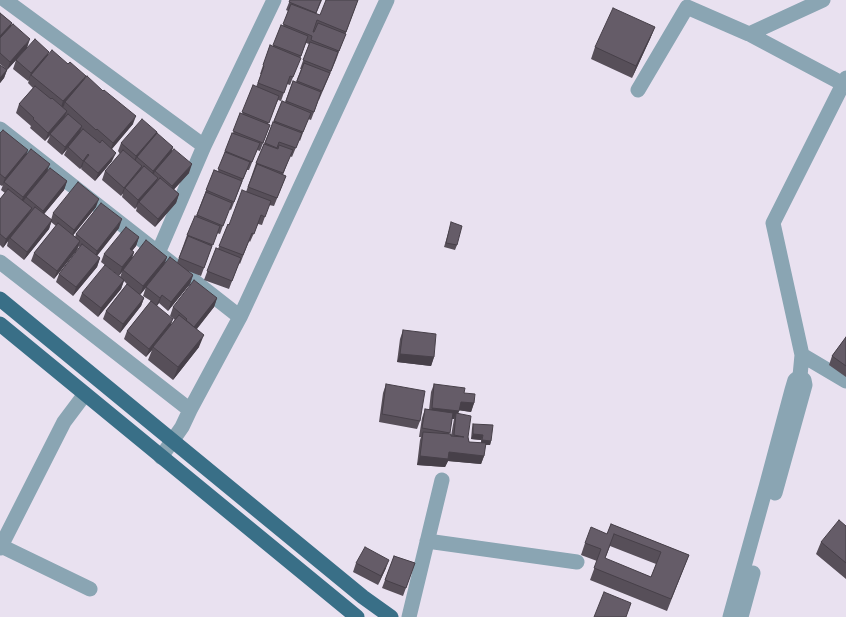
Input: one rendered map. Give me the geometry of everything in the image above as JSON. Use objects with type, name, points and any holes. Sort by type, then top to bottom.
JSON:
[{"type":"main road","points":[[0,298],[363,597],[391,617]]},
{"type":"main road","points":[[0,324],[357,617]]},
{"type":"street","points":[[5,0],[204,146]]},
{"type":"street","points":[[158,253],[204,146],[274,0]]},
{"type":"street","points":[[161,457],[182,427],[240,317],[387,0]]},
{"type":"street","points":[[749,34],[823,0]]},
{"type":"street","points":[[638,90],[687,7],[749,34],[845,81],[773,223],[802,355],[800,376],[792,390],[730,617]]},
{"type":"street","points":[[0,129],[240,317]]},
{"type":"street","points":[[0,262],[190,410]]},
{"type":"street","points":[[802,355],[846,380]]},
{"type":"street","points":[[741,617],[805,385],[804,380],[800,376]]},
{"type":"street","points":[[84,394],[64,422],[1,547],[90,589]]},
{"type":"street","points":[[409,617],[442,480]]},
{"type":"street","points":[[427,541],[577,562]]},
{"type":"building","points":[[290,0],[321,0],[316,13],[289,2]]},
{"type":"building","points":[[326,0],[358,0],[346,32],[317,20],[313,32],[318,23],[346,34],[339,51],[311,40],[312,36],[283,24],[291,4],[320,15]]},
{"type":"building","points":[[613,8],[655,27],[636,66],[595,47]]},
{"type":"building","points":[[0,13],[12,23],[0,36]]},
{"type":"building","points":[[13,24],[30,39],[10,62],[0,53],[0,38]]},
{"type":"building","points":[[281,25],[308,36],[301,56],[273,45]]},
{"type":"building","points":[[35,39],[49,52],[31,73],[16,60]]},
{"type":"building","points":[[310,42],[338,52],[331,71],[303,60]]},
{"type":"building","points":[[270,45],[301,58],[293,77],[290,76],[284,93],[258,83]]},
{"type":"building","points":[[52,50],[86,76],[63,101],[31,75]]},
{"type":"building","points":[[304,63],[330,73],[322,91],[297,81]]},
{"type":"building","points":[[0,65],[7,70],[0,78]]},
{"type":"building","points":[[87,76],[103,91],[136,116],[113,143],[65,102]]},
{"type":"building","points":[[293,81],[321,92],[314,112],[286,101]]},
{"type":"building","points":[[253,85],[279,96],[269,123],[242,112]]},
{"type":"building","points":[[35,86],[67,111],[48,133],[19,104]]},
{"type":"building","points":[[282,101],[311,113],[303,132],[274,121]]},
{"type":"building","points":[[240,113],[270,125],[263,143],[233,131]]},
{"type":"building","points":[[68,114],[82,126],[65,147],[50,134]]},
{"type":"building","points":[[142,119],[157,132],[136,156],[121,143]]},
{"type":"building","points":[[273,122],[302,133],[296,148],[279,142],[277,148],[265,143]]},
{"type":"building","points":[[83,129],[100,143],[102,140],[116,153],[98,173],[84,161],[88,154],[83,161],[68,147]]},
{"type":"building","points":[[3,130],[28,150],[5,178],[0,174],[0,133]]},
{"type":"building","points":[[157,133],[173,147],[153,171],[137,157]]},
{"type":"building","points":[[232,133],[260,143],[252,162],[225,151]]},
{"type":"building","points":[[264,144],[278,149],[279,145],[293,150],[283,173],[256,163]]},
{"type":"building","points":[[31,149],[50,164],[23,197],[4,182]]},
{"type":"building","points":[[174,149],[192,164],[172,186],[155,171]]},
{"type":"building","points":[[123,150],[142,166],[124,188],[105,171]]},
{"type":"building","points":[[225,152],[250,162],[243,179],[218,169]]},
{"type":"building","points":[[257,164],[286,176],[277,198],[248,187]]},
{"type":"building","points":[[144,166],[158,178],[138,200],[125,188]]},
{"type":"building","points":[[50,168],[67,181],[43,211],[26,197]]},
{"type":"building","points":[[214,170],[242,181],[234,202],[206,190]]},
{"type":"building","points":[[160,178],[179,194],[158,219],[139,202]]},
{"type":"building","points":[[78,182],[99,199],[74,230],[53,213]]},
{"type":"building","points":[[8,189],[32,208],[6,239],[0,234],[0,199]]},
{"type":"building","points":[[242,190],[271,201],[265,217],[261,215],[243,255],[219,246]]},
{"type":"building","points":[[206,192],[232,203],[223,226],[197,215]]},
{"type":"building","points":[[101,203],[122,219],[97,251],[76,234]]},
{"type":"building","points":[[35,207],[52,220],[27,252],[10,238]]},
{"type":"building","points":[[195,216],[220,226],[213,245],[187,235]]},
{"type":"building","points":[[451,222],[462,226],[457,245],[446,243]]},
{"type":"building","points":[[58,223],[80,241],[57,271],[34,253]]},
{"type":"building","points":[[126,227],[139,237],[130,249],[134,252],[122,267],[104,254]]},
{"type":"building","points":[[188,236],[212,246],[204,268],[179,258]]},
{"type":"building","points":[[146,240],[167,257],[143,286],[123,270]]},
{"type":"building","points":[[82,244],[100,258],[76,287],[59,274]]},
{"type":"building","points":[[216,248],[241,258],[232,281],[207,271]]},
{"type":"building","points":[[170,257],[193,275],[171,302],[162,295],[160,298],[146,287]]},
{"type":"building","points":[[105,265],[124,280],[101,308],[82,293]]},
{"type":"building","points":[[194,280],[217,298],[194,327],[173,307]]},
{"type":"building","points":[[127,284],[144,298],[123,324],[106,311]]},
{"type":"building","points":[[151,301],[173,319],[149,349],[127,331]]},
{"type":"building","points":[[179,315],[204,335],[178,367],[153,347]]},
{"type":"building","points":[[403,330],[436,334],[434,357],[400,354]]},
{"type":"building","points":[[846,337],[846,366],[832,356]]},
{"type":"building","points":[[386,384],[425,391],[420,421],[382,414]]},
{"type":"building","points":[[434,384],[465,388],[464,393],[475,394],[474,403],[461,402],[459,411],[432,408]]},
{"type":"building","points":[[425,409],[453,413],[450,433],[422,428]]},
{"type":"building","points":[[456,413],[471,416],[469,442],[486,443],[484,456],[449,452],[448,459],[420,456],[423,432],[464,437],[454,435]]},
{"type":"building","points":[[473,424],[493,425],[491,441],[482,440],[483,435],[473,434]]},
{"type":"building","points":[[839,520],[846,526],[846,563],[821,542]]},
{"type":"building","points":[[611,524],[689,555],[671,599],[594,568],[601,549],[585,543],[591,527],[607,534]],"holes":[[[614,534],[661,552],[651,577],[605,558]]]},
{"type":"building","points":[[365,547],[389,560],[381,576],[356,563]]},
{"type":"building","points":[[394,556],[415,563],[406,588],[385,580]]},
{"type":"building","points":[[604,592],[631,603],[626,617],[594,617]]}]
